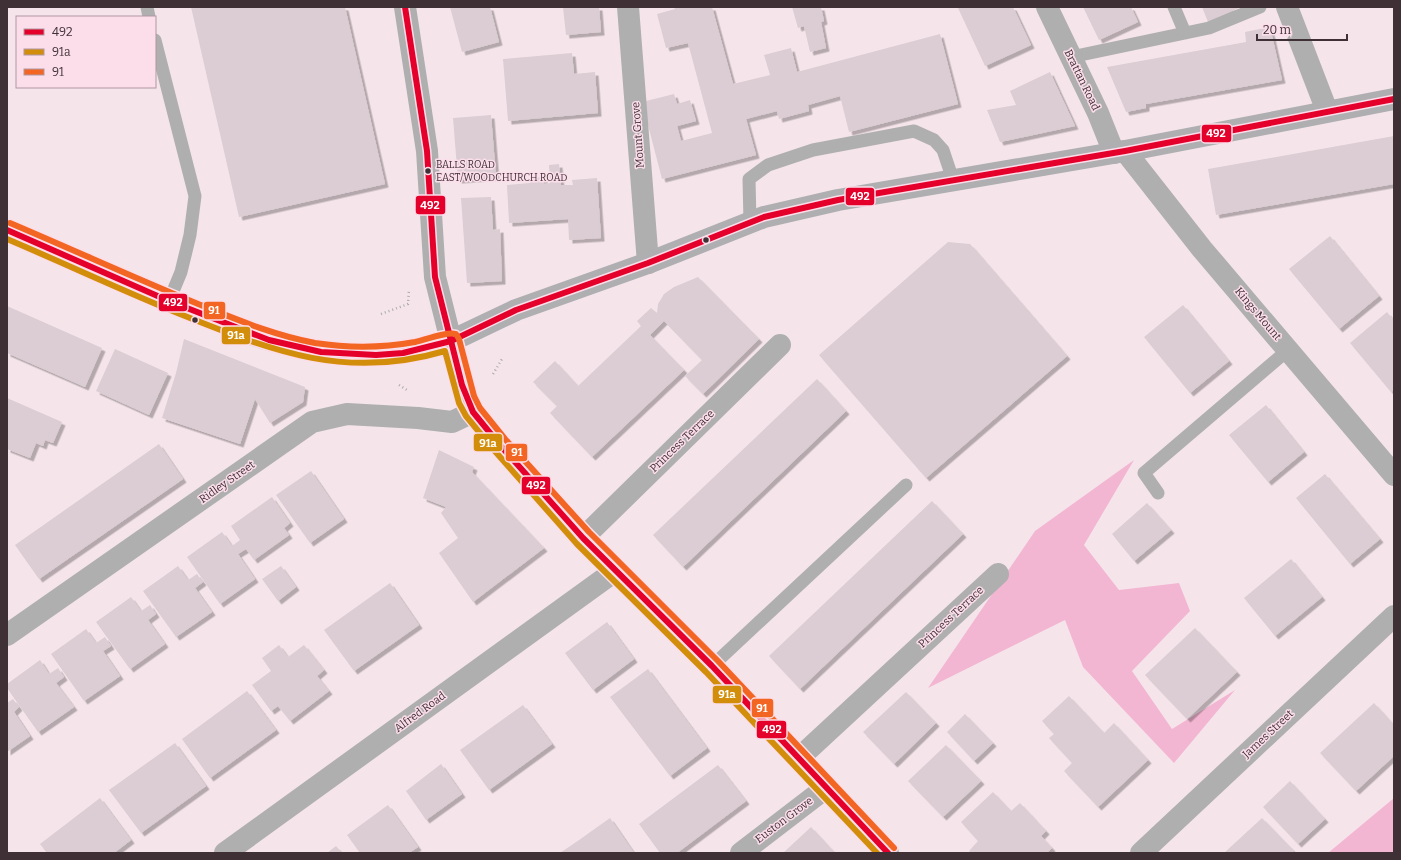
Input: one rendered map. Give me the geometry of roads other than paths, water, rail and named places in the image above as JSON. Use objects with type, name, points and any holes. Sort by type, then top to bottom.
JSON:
[{"type":"street","points":[[405,7],[426,151],[436,277],[464,392],[473,412],[499,444],[614,571],[712,666],[888,853]]},
{"type":"street","name":"Mount Grove","points":[[628,7],[648,262]]},
{"type":"street","name":"Brattan Road","points":[[1047,7],[1098,113],[1120,152]]},
{"type":"street","points":[[1287,7],[1327,111]]},
{"type":"street","points":[[7,230],[169,302],[269,340],[321,352],[376,355],[402,353],[451,341],[516,310],[648,262],[764,217],[838,200],[1120,152],[1394,99]]},
{"type":"street","name":"Kings Mount","points":[[1120,152],[1394,475]]},
{"type":"street","name":"Princess Terrace","points":[[583,538],[780,345]]},
{"type":"street","name":"Ridley Street","points":[[7,635],[312,422],[347,414],[452,422],[473,412]]},
{"type":"street","name":"Alfred Road","points":[[226,853],[614,571]]},
{"type":"street","name":"Princess Terrace","points":[[798,758],[998,574]]},
{"type":"street","name":"James Street","points":[[1141,853],[1394,616]]},
{"type":"street","name":"Euston Grove","points":[[741,853],[827,787]]},
{"type":"lane","points":[[1174,7],[1186,33]]},
{"type":"lane","points":[[1070,57],[1209,28],[1260,7]]},
{"type":"lane","points":[[156,44],[195,196],[190,235],[183,265],[169,302]]},
{"type":"lane","points":[[750,222],[749,179],[768,165],[813,150],[914,131],[934,140],[943,150],[954,180]]},
{"type":"lane","points":[[1158,493],[1144,473],[1288,350]]},
{"type":"lane","points":[[712,666],[906,485]]},
{"type":"place","name":"BALLS ROAD EAST/WOODCHURCH ROAD","points":[[428,171]]}]
